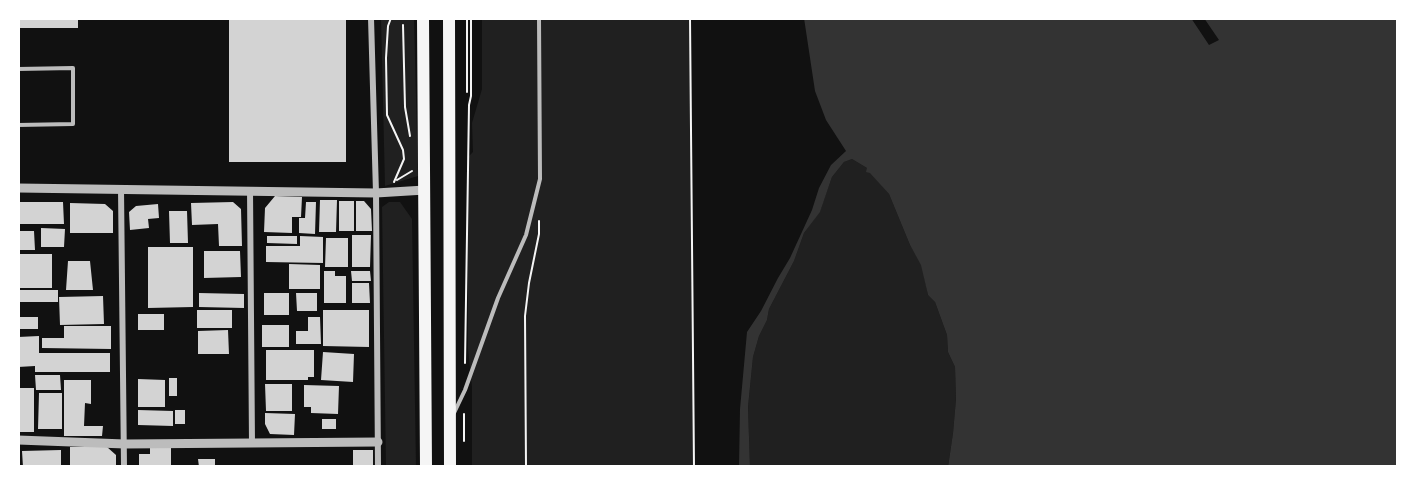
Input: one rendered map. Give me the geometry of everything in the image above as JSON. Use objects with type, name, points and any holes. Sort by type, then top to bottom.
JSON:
[{"type":"main road","points":[[423,18],[426,467]]},
{"type":"main road","points":[[449,18],[450,467]]},
{"type":"street","points":[[371,18],[376,193],[378,467]]},
{"type":"street","points":[[18,188],[376,193],[425,190]]},
{"type":"street","points":[[121,189],[124,467]]},
{"type":"street","points":[[250,190],[252,444]]},
{"type":"street","points":[[18,440],[125,444],[378,442]]},
{"type":"lane","points":[[451,420],[465,390],[498,298],[526,236],[540,179],[539,18]]},
{"type":"lane","points":[[18,69],[74,68],[73,124],[18,125]]},
{"type":"path","points":[[391,18],[388,26],[386,58],[387,115],[403,150],[404,159],[394,182],[412,171],[412,163]]},
{"type":"path","points":[[466,92],[469,18]]},
{"type":"path","points":[[465,368],[468,116],[471,96],[469,18]]},
{"type":"path","points":[[690,18],[694,467]]},
{"type":"path","points":[[403,25],[405,107],[410,137]]},
{"type":"path","points":[[526,467],[525,316],[539,234],[540,212]]},
{"type":"path","points":[[464,412],[464,445]]},
{"type":"shaded area","points":[[381,18],[414,18],[418,176],[385,186]]},
{"type":"shaded area","points":[[482,18],[690,18],[694,467],[472,467],[472,387],[468,349],[468,157],[473,152],[472,123],[482,89]]},
{"type":"shaded area","points":[[804,18],[1191,18],[1209,45],[1219,40],[1204,18],[1398,18],[1398,467],[948,467],[956,399],[955,367],[948,352],[947,335],[935,302],[928,295],[921,265],[910,245],[889,194],[870,173],[866,172],[867,168],[852,159],[844,162],[832,177],[820,212],[804,233],[794,261],[769,309],[767,320],[759,336],[753,357],[748,407],[750,467],[739,467],[740,409],[747,332],[790,258],[831,165],[846,151],[826,120],[815,91]]},
{"type":"shaded area","points":[[852,159],[867,168],[889,194],[910,245],[922,265],[928,295],[935,302],[947,335],[948,352],[955,367],[956,399],[948,467],[750,467],[748,407],[753,357],[759,336],[767,320],[769,309],[794,261],[804,233],[820,211],[832,177],[844,162]]},
{"type":"shaded area","points":[[389,202],[400,202],[412,219],[416,467],[386,467],[382,207]]},
{"type":"building","points":[[18,18],[78,18],[78,28],[18,28]]},
{"type":"building","points":[[229,18],[346,18],[346,162],[229,162]]},
{"type":"building","points":[[275,196],[302,197],[301,217],[292,217],[292,233],[264,232],[265,208]]},
{"type":"building","points":[[320,200],[337,200],[336,232],[319,232]]},
{"type":"building","points":[[339,201],[354,201],[354,231],[339,231]]},
{"type":"building","points":[[356,201],[364,201],[371,209],[372,231],[356,231]]},
{"type":"building","points":[[18,202],[63,202],[64,224],[18,224]]},
{"type":"building","points":[[233,202],[241,209],[242,246],[219,246],[218,224],[192,225],[191,203]]},
{"type":"building","points":[[306,202],[316,202],[315,234],[299,233],[299,218],[305,218]]},
{"type":"building","points":[[70,203],[105,204],[113,211],[113,233],[70,233]]},
{"type":"building","points":[[158,204],[159,218],[148,219],[149,228],[130,230],[129,212],[136,206]]},
{"type":"building","points":[[169,211],[187,211],[188,243],[170,243]]},
{"type":"building","points":[[41,228],[65,229],[64,247],[41,247]]},
{"type":"building","points":[[18,231],[34,231],[35,250],[18,250]]},
{"type":"building","points":[[352,235],[371,235],[370,267],[352,267]]},
{"type":"building","points":[[267,236],[297,236],[297,244],[267,243]]},
{"type":"building","points":[[300,236],[323,237],[323,263],[266,262],[266,246],[300,246]]},
{"type":"building","points":[[326,238],[348,238],[348,267],[325,267]]},
{"type":"building","points":[[148,247],[193,247],[193,307],[148,308]]},
{"type":"building","points":[[204,251],[240,251],[241,277],[204,278]]},
{"type":"building","points":[[18,254],[52,254],[52,288],[18,288]]},
{"type":"building","points":[[68,261],[90,261],[93,290],[66,290]]},
{"type":"building","points":[[289,264],[320,265],[320,289],[289,289]]},
{"type":"building","points":[[324,271],[335,271],[335,276],[346,276],[346,303],[324,303]]},
{"type":"building","points":[[351,271],[370,271],[371,281],[352,281]]},
{"type":"building","points":[[352,283],[369,283],[370,303],[352,303]]},
{"type":"building","points":[[18,290],[58,290],[58,302],[18,302]]},
{"type":"building","points":[[199,293],[244,294],[244,308],[199,307]]},
{"type":"building","points":[[264,293],[289,293],[289,315],[264,315]]},
{"type":"building","points":[[296,293],[317,293],[317,311],[297,311]]},
{"type":"building","points":[[103,296],[104,324],[60,325],[59,297]]},
{"type":"building","points":[[197,310],[232,310],[232,328],[197,328]]},
{"type":"building","points":[[323,310],[369,310],[369,347],[323,346]]},
{"type":"building","points":[[138,314],[164,314],[164,330],[138,330]]},
{"type":"building","points":[[18,317],[38,317],[38,329],[18,329]]},
{"type":"building","points":[[308,317],[320,317],[321,344],[296,344],[296,331],[308,331]]},
{"type":"building","points":[[262,325],[289,325],[289,347],[262,347]]},
{"type":"building","points":[[64,326],[111,326],[111,349],[42,348],[42,338],[64,338]]},
{"type":"building","points":[[228,330],[229,354],[198,354],[198,331]]},
{"type":"building","points":[[39,336],[39,353],[110,353],[110,372],[35,372],[35,366],[18,367],[18,337]]},
{"type":"building","points":[[266,350],[314,350],[314,377],[308,377],[308,380],[266,380]]},
{"type":"building","points":[[323,352],[354,354],[353,382],[321,380]]},
{"type":"building","points":[[35,375],[60,375],[61,390],[36,390]]},
{"type":"building","points":[[169,378],[177,378],[177,396],[169,396]]},
{"type":"building","points":[[138,379],[165,380],[165,407],[138,407]]},
{"type":"building","points":[[64,380],[91,380],[91,404],[85,403],[84,426],[103,426],[102,436],[64,436]]},
{"type":"building","points":[[265,384],[292,384],[292,411],[266,411]]},
{"type":"building","points":[[304,385],[339,386],[338,414],[311,413],[311,407],[304,407]]},
{"type":"building","points":[[18,388],[34,388],[34,432],[18,432]]},
{"type":"building","points":[[39,393],[62,393],[62,429],[38,429]]},
{"type":"building","points":[[138,410],[173,411],[173,426],[138,425]]},
{"type":"building","points":[[175,410],[185,410],[185,424],[175,424]]},
{"type":"building","points":[[265,413],[295,414],[294,435],[270,434],[265,424]]},
{"type":"building","points":[[322,419],[336,419],[336,429],[322,429]]},
{"type":"building","points":[[171,446],[171,467],[139,467],[139,454],[150,454],[150,447]]},
{"type":"building","points":[[70,447],[107,447],[116,455],[116,467],[70,467]]},
{"type":"building","points":[[61,450],[61,467],[23,467],[22,451]]},
{"type":"building","points":[[353,450],[373,450],[373,467],[353,467]]},
{"type":"building","points":[[198,459],[215,459],[215,467],[199,467]]}]
